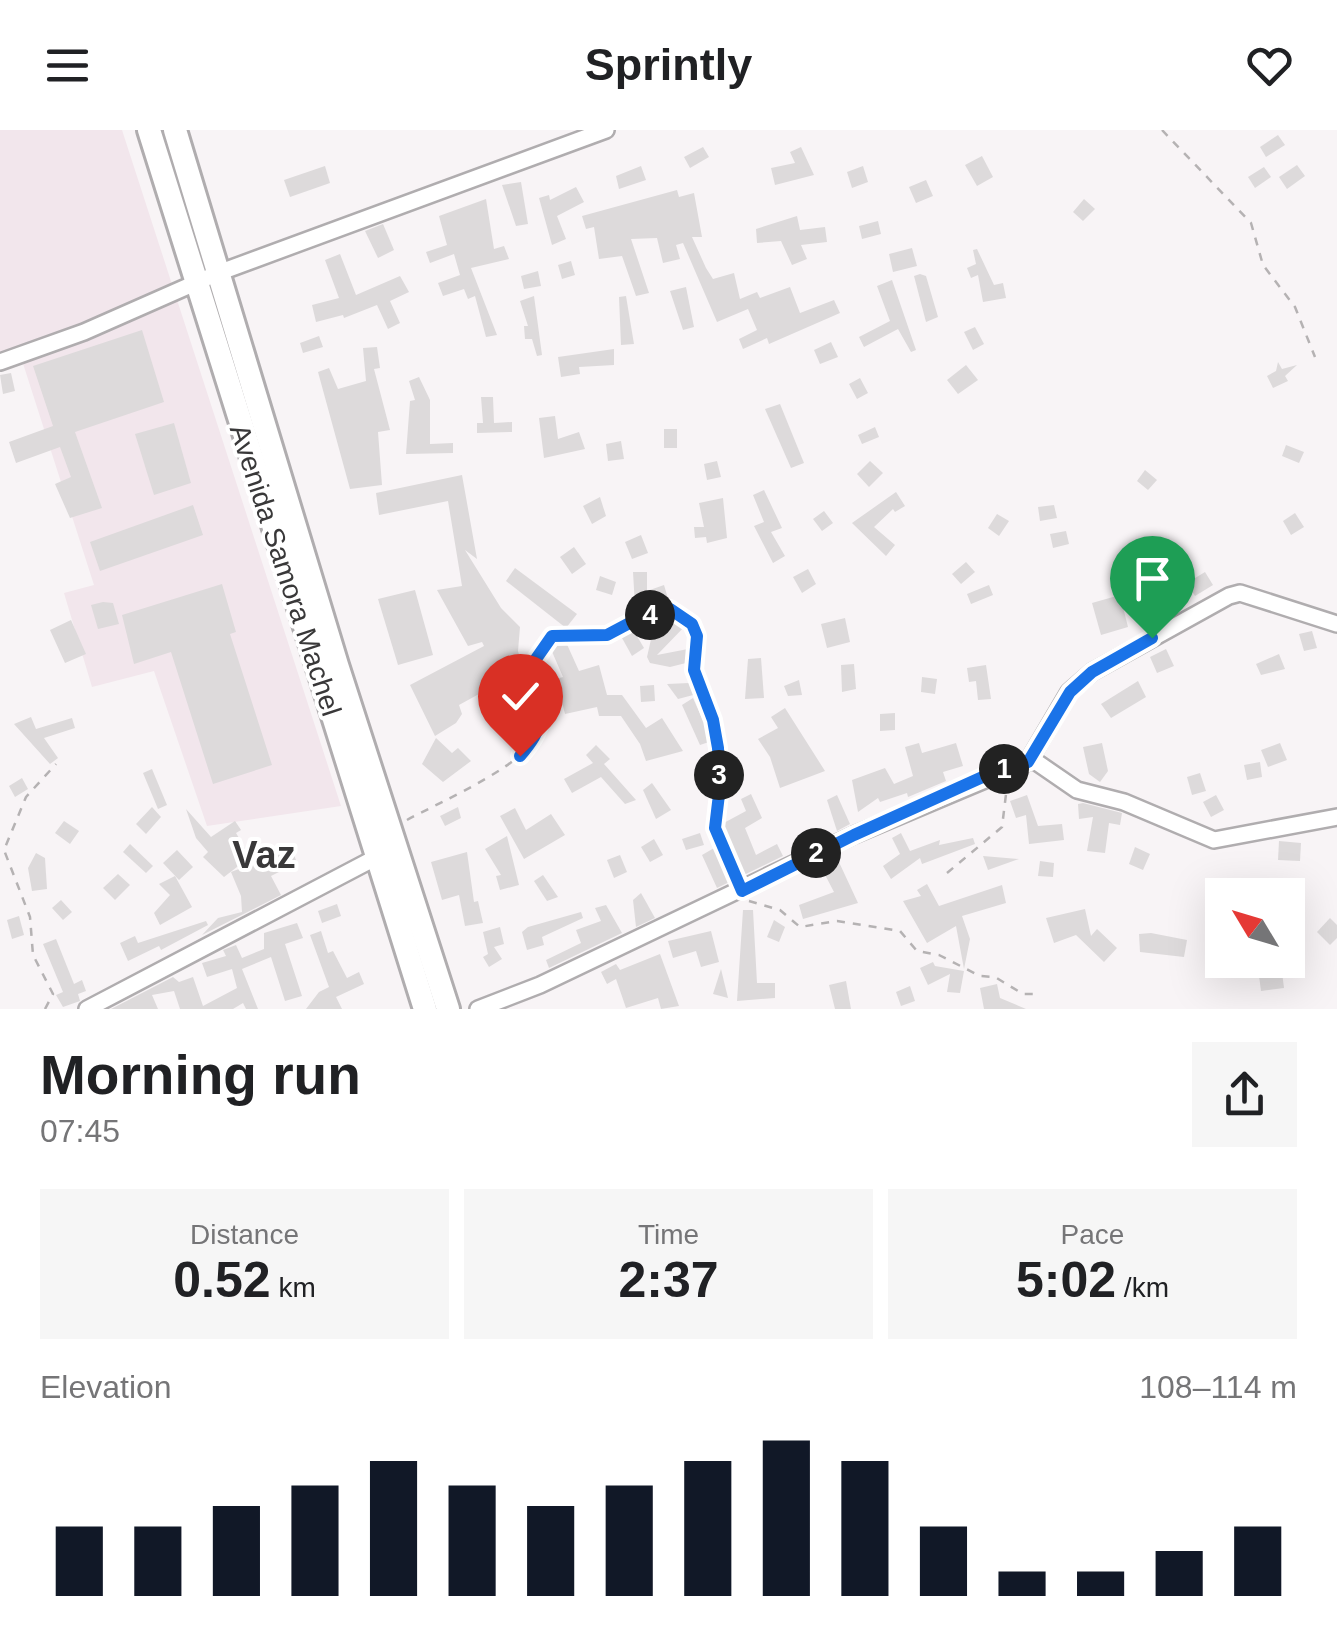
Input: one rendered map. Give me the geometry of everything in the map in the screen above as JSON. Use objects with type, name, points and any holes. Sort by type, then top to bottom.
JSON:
[{"type":"highway","name":"Avenida Samora Machel","points":[[149,130],[207,277],[448,1009]]},
{"type":"highway","name":"Avenida Samora Machel","points":[[175,130],[207,277],[289,568],[375,858],[425,1009]]},
{"type":"street","points":[[0,362],[100,325],[207,277],[606,130]]},
{"type":"street","points":[[478,1009],[540,986],[854,835],[1032,759],[1070,692],[1092,672],[1240,592],[1337,624]]},
{"type":"street","points":[[1032,759],[1078,790],[1124,802],[1214,840],[1337,817]]},
{"type":"street","points":[[86,1009],[375,858]]},
{"type":"path","points":[[1162,130],[1251,222],[1263,266],[1295,307],[1315,357]]},
{"type":"path","points":[[389,829],[492,774],[520,756],[539,735],[543,722],[529,669],[552,636],[607,635],[639,618],[670,609],[692,624],[697,636],[694,670],[713,720],[718,748],[720,786],[715,828],[750,902],[794,918],[800,928],[838,921],[900,931],[912,940],[916,951],[939,954],[980,976],[995,977],[1023,994],[1034,994]]},
{"type":"path","points":[[45,1009],[53,994],[33,956],[30,917],[4,850],[26,797],[56,764]]},
{"type":"path","points":[[946,872],[1002,826],[1008,787],[1002,770]]},
{"type":"shaded area","points":[[0,130],[122,130],[341,806],[207,826],[154,671],[92,687],[64,593],[94,585],[19,351],[0,357]]},
{"type":"building","points":[[1278,135],[1285,145],[1266,157],[1260,147]]},
{"type":"building","points":[[703,147],[709,157],[690,168],[684,157]]},
{"type":"building","points":[[801,147],[814,175],[775,185],[771,168],[795,163],[790,152]]},
{"type":"building","points":[[982,156],[993,177],[977,186],[965,165]]},
{"type":"building","points":[[1297,165],[1305,176],[1287,189],[1279,177]]},
{"type":"building","points":[[325,166],[330,183],[290,197],[284,180]]},
{"type":"building","points":[[641,166],[646,180],[619,189],[616,176]]},
{"type":"building","points":[[863,166],[868,182],[852,188],[847,172]]},
{"type":"building","points":[[1264,167],[1271,177],[1255,188],[1248,177]]},
{"type":"building","points":[[926,180],[933,196],[916,203],[909,187]]},
{"type":"building","points":[[521,182],[528,224],[516,226],[502,185]]},
{"type":"building","points":[[576,187],[584,202],[557,216],[566,239],[552,245],[539,198],[549,195],[550,200]]},
{"type":"building","points":[[677,190],[679,197],[694,193],[702,237],[692,237],[713,279],[734,273],[740,299],[757,292],[760,298],[790,287],[800,313],[834,300],[840,313],[769,344],[767,338],[743,349],[739,339],[757,330],[748,309],[717,322],[683,243],[676,245],[680,259],[663,263],[657,238],[631,239],[649,293],[636,296],[622,256],[599,259],[594,227],[586,229],[582,216]]},
{"type":"building","points":[[486,199],[494,249],[504,246],[509,259],[471,268],[497,335],[486,337],[475,296],[468,299],[464,289],[443,296],[438,283],[460,275],[454,254],[430,263],[426,252],[447,245],[439,216]]},
{"type":"building","points":[[1084,199],[1095,209],[1083,221],[1073,212]]},
{"type":"building","points":[[797,216],[800,230],[825,227],[827,242],[801,245],[807,259],[792,265],[781,241],[757,243],[756,229]]},
{"type":"building","points":[[878,221],[881,234],[862,239],[859,226]]},
{"type":"building","points":[[383,224],[394,250],[378,258],[365,231]]},
{"type":"building","points":[[912,248],[917,266],[893,272],[889,254]]},
{"type":"building","points":[[977,249],[994,285],[1003,283],[1006,298],[983,302],[978,275],[971,278],[967,268],[976,264],[973,250]]},
{"type":"building","points":[[340,254],[356,295],[400,276],[409,292],[390,301],[400,323],[388,329],[377,305],[344,318],[343,315],[316,322],[312,305],[339,298],[325,260]]},
{"type":"building","points":[[571,261],[575,275],[562,279],[558,265]]},
{"type":"building","points":[[538,271],[541,286],[524,289],[521,276]]},
{"type":"building","points":[[914,276],[926,276],[938,317],[926,322]]},
{"type":"building","points":[[892,280],[916,350],[911,352],[898,329],[864,347],[859,337],[890,321],[877,286]]},
{"type":"building","points":[[686,287],[694,327],[683,330],[670,291]]},
{"type":"building","points":[[534,296],[542,355],[537,356],[532,339],[525,339],[524,326],[528,326],[520,301]]},
{"type":"building","points":[[626,296],[634,344],[621,345],[619,297]]},
{"type":"building","points":[[975,327],[984,344],[973,350],[964,332]]},
{"type":"building","points":[[142,330],[164,402],[75,432],[102,508],[70,518],[55,484],[71,477],[60,447],[16,463],[9,442],[53,426],[33,366]]},
{"type":"building","points":[[319,336],[323,347],[303,353],[300,343]]},
{"type":"building","points":[[831,342],[838,357],[820,364],[814,350]]},
{"type":"building","points":[[377,347],[380,368],[374,369],[390,430],[378,432],[382,485],[350,489],[318,372],[329,368],[338,389],[366,381],[363,348]]},
{"type":"building","points":[[614,349],[614,365],[579,367],[580,374],[561,377],[558,357]]},
{"type":"building","points":[[1278,362],[1282,369],[1297,365],[1285,376],[1288,381],[1273,388],[1267,376],[1276,371]]},
{"type":"building","points":[[966,365],[978,380],[958,394],[947,380]]},
{"type":"building","points":[[11,373],[15,391],[3,394],[0,375]]},
{"type":"building","points":[[419,377],[430,400],[430,444],[453,443],[453,453],[406,454],[410,401],[415,400],[409,381]]},
{"type":"building","points":[[860,378],[868,393],[857,399],[849,384]]},
{"type":"building","points":[[481,397],[493,397],[494,423],[512,422],[512,432],[477,433],[477,423],[483,423]]},
{"type":"building","points":[[780,404],[804,463],[791,468],[765,409]]},
{"type":"building","points":[[555,416],[558,439],[579,432],[585,449],[544,458],[539,418]]},
{"type":"building","points":[[174,423],[191,483],[154,495],[135,434]]},
{"type":"building","points":[[875,427],[879,437],[862,444],[858,435]]},
{"type":"building","points":[[664,429],[677,429],[677,448],[664,448]]},
{"type":"building","points":[[621,441],[624,459],[608,461],[606,444]]},
{"type":"building","points":[[1286,445],[1304,452],[1299,463],[1282,456]]},
{"type":"building","points":[[717,461],[721,477],[707,480],[704,464]]},
{"type":"building","points":[[870,461],[883,473],[869,487],[857,474]]},
{"type":"building","points":[[1145,470],[1157,480],[1148,490],[1137,481]]},
{"type":"building","points":[[462,475],[477,559],[465,550],[501,608],[520,627],[518,651],[523,670],[459,705],[462,714],[456,723],[435,736],[410,685],[484,646],[482,642],[468,646],[437,590],[462,586],[448,501],[379,515],[376,493]]},
{"type":"building","points":[[764,490],[782,528],[771,532],[785,556],[773,563],[754,526],[764,522],[753,495]]},
{"type":"building","points":[[896,492],[905,506],[895,512],[893,509],[874,527],[895,545],[886,556],[852,523]]},
{"type":"building","points":[[600,497],[606,516],[592,524],[583,506]]},
{"type":"building","points":[[723,498],[727,538],[707,543],[706,537],[695,538],[694,527],[704,527],[699,503]]},
{"type":"building","points":[[193,505],[203,535],[100,571],[90,542]]},
{"type":"building","points":[[1054,505],[1057,518],[1040,521],[1038,507]]},
{"type":"building","points":[[824,511],[833,523],[822,531],[813,519]]},
{"type":"building","points":[[1295,513],[1304,527],[1291,535],[1283,521]]},
{"type":"building","points":[[997,514],[1009,521],[999,536],[988,528]]},
{"type":"building","points":[[1066,531],[1069,544],[1053,548],[1050,534]]},
{"type":"building","points":[[641,535],[648,553],[632,559],[625,542]]},
{"type":"building","points":[[1146,543],[1151,555],[1130,564],[1125,552]]},
{"type":"building","points":[[574,547],[586,564],[572,574],[560,557]]},
{"type":"building","points":[[966,562],[975,572],[961,584],[952,574]]},
{"type":"building","points":[[515,568],[577,614],[566,628],[506,581]]},
{"type":"building","points":[[808,569],[816,584],[802,593],[793,577]]},
{"type":"building","points":[[633,572],[647,572],[647,591],[664,585],[669,602],[663,602],[686,625],[657,655],[688,649],[690,662],[670,667],[650,663],[647,657],[652,635],[665,619],[660,603],[635,606]]},
{"type":"building","points":[[1205,572],[1213,585],[1195,596],[1187,583]]},
{"type":"building","points":[[600,576],[616,582],[612,595],[596,590]]},
{"type":"building","points":[[222,584],[236,632],[230,634],[272,765],[213,784],[171,652],[134,664],[122,615]]},
{"type":"building","points":[[989,585],[993,595],[971,604],[967,594]]},
{"type":"building","points":[[1174,585],[1179,597],[1163,605],[1157,592]]},
{"type":"building","points":[[415,590],[433,655],[398,665],[378,599]]},
{"type":"building","points":[[1120,595],[1128,627],[1101,635],[1092,603]]},
{"type":"building","points":[[113,603],[119,624],[98,629],[91,605]]},
{"type":"building","points":[[845,618],[850,642],[827,648],[821,624]]},
{"type":"building","points":[[71,620],[86,654],[65,663],[50,630]]},
{"type":"building","points":[[634,631],[644,648],[632,656],[622,638]]},
{"type":"building","points":[[1312,631],[1317,648],[1304,651],[1299,634]]},
{"type":"building","points":[[565,640],[579,671],[599,665],[607,695],[622,695],[646,728],[662,718],[683,751],[646,761],[640,744],[621,716],[599,716],[597,707],[565,714],[556,679],[563,677],[550,647]]},
{"type":"building","points":[[1166,649],[1174,666],[1157,673],[1150,657]]},
{"type":"building","points":[[1279,654],[1285,669],[1261,675],[1256,664]]},
{"type":"building","points":[[761,658],[764,698],[745,699],[748,659]]},
{"type":"building","points":[[854,664],[856,689],[842,692],[841,665]]},
{"type":"building","points":[[986,665],[991,699],[978,700],[976,681],[969,682],[967,668]]},
{"type":"building","points":[[922,677],[937,679],[935,694],[921,692]]},
{"type":"building","points":[[799,680],[802,695],[788,696],[784,686]]},
{"type":"building","points":[[1138,681],[1146,697],[1111,718],[1101,704]]},
{"type":"building","points":[[689,683],[697,694],[678,699],[667,684]]},
{"type":"building","points":[[654,685],[655,701],[641,702],[640,686]]},
{"type":"building","points":[[693,698],[712,741],[700,745],[682,705]]},
{"type":"building","points":[[517,708],[539,712],[536,729],[514,726]]},
{"type":"building","points":[[785,708],[825,771],[780,788],[770,757],[758,739],[778,728],[771,717]]},
{"type":"building","points":[[895,713],[895,730],[880,731],[880,714]]},
{"type":"building","points":[[31,717],[36,729],[72,718],[75,728],[44,738],[58,758],[50,764],[14,724]]},
{"type":"building","points":[[436,738],[452,753],[458,748],[471,761],[443,782],[422,764]]},
{"type":"building","points":[[919,743],[922,753],[956,743],[963,766],[943,772],[946,781],[908,797],[907,793],[880,802],[878,798],[858,812],[852,780],[885,768],[894,784],[913,776],[905,747]]},
{"type":"building","points":[[1102,743],[1108,771],[1100,782],[1089,774],[1083,747]]},
{"type":"building","points":[[1280,743],[1287,760],[1268,767],[1261,750]]},
{"type":"building","points":[[596,745],[610,759],[604,764],[636,800],[625,804],[601,777],[572,793],[564,779],[593,763],[586,755]]},
{"type":"building","points":[[1260,762],[1262,777],[1247,780],[1244,765]]},
{"type":"building","points":[[152,769],[167,805],[158,809],[143,773]]},
{"type":"building","points":[[1200,773],[1206,791],[1192,795],[1187,777]]},
{"type":"building","points":[[22,778],[28,789],[15,797],[9,786]]},
{"type":"building","points":[[652,783],[671,810],[656,819],[643,790]]},
{"type":"building","points":[[751,794],[762,818],[745,828],[756,855],[777,844],[783,856],[717,888],[702,855],[728,840],[720,825],[746,811],[741,799]]},
{"type":"building","points":[[837,795],[850,824],[837,831],[827,800]]},
{"type":"building","points":[[1027,795],[1038,826],[1062,824],[1064,840],[1029,844],[1026,815],[1016,818],[1010,801]]},
{"type":"building","points":[[1216,795],[1224,810],[1211,817],[1203,802]]},
{"type":"building","points":[[1078,804],[1122,813],[1120,825],[1109,823],[1105,853],[1087,851],[1093,817],[1079,819]]},
{"type":"building","points":[[152,807],[161,817],[146,834],[136,824]]},
{"type":"building","points":[[458,807],[461,818],[445,826],[440,816]]},
{"type":"building","points":[[515,808],[526,830],[551,814],[565,835],[524,859],[500,816]]},
{"type":"building","points":[[186,809],[211,837],[235,821],[241,830],[236,833],[250,857],[224,877],[203,857],[208,852],[196,838]]},
{"type":"building","points":[[64,821],[79,831],[70,844],[55,833]]},
{"type":"building","points":[[700,833],[704,845],[686,850],[682,839]]},
{"type":"building","points":[[901,833],[910,851],[940,840],[939,845],[973,838],[975,844],[922,864],[920,858],[891,879],[883,866],[900,854],[892,838]]},
{"type":"building","points":[[507,836],[519,885],[500,890],[496,876],[501,875],[485,849]]},
{"type":"building","points":[[654,839],[663,855],[650,862],[641,847]]},
{"type":"building","points":[[1279,841],[1301,843],[1300,861],[1278,860]]},
{"type":"building","points":[[130,844],[153,866],[146,873],[123,852]]},
{"type":"building","points":[[1135,847],[1150,854],[1143,870],[1129,864]]},
{"type":"building","points":[[292,849],[297,863],[271,876],[281,895],[202,935],[218,918],[242,912],[241,896],[231,872]]},
{"type":"building","points":[[177,850],[193,867],[179,880],[163,863]]},
{"type":"building","points":[[467,852],[474,902],[478,901],[483,923],[465,926],[459,895],[442,900],[431,862]]},
{"type":"building","points":[[36,853],[45,858],[47,889],[32,891],[28,868]]},
{"type":"building","points":[[620,855],[627,872],[614,878],[607,860]]},
{"type":"building","points":[[983,856],[1019,859],[988,870]]},
{"type":"building","points":[[838,860],[858,903],[803,919],[799,905],[834,892],[822,869]]},
{"type":"building","points":[[1040,861],[1054,863],[1053,877],[1038,876]]},
{"type":"building","points":[[118,874],[130,885],[115,900],[103,888]]},
{"type":"building","points":[[543,875],[558,897],[547,901],[534,881]]},
{"type":"building","points":[[175,876],[192,907],[160,925],[154,913],[170,895],[159,884]]},
{"type":"building","points":[[927,884],[939,906],[1002,885],[1006,903],[962,916],[970,939],[964,969],[956,926],[927,943],[903,901],[921,896],[917,890]]},
{"type":"building","points":[[641,893],[655,918],[636,927],[633,900]]},
{"type":"building","points":[[61,900],[72,912],[63,920],[52,908]]},
{"type":"building","points":[[337,904],[341,916],[322,923],[318,911]]},
{"type":"building","points":[[606,905],[622,933],[549,968],[546,960],[581,943],[576,930],[601,921],[595,908]]},
{"type":"building","points":[[1085,909],[1091,936],[1097,929],[1117,948],[1104,962],[1076,935],[1054,943],[1046,918]]},
{"type":"building","points":[[743,910],[753,910],[757,983],[775,983],[775,998],[737,1001]]},
{"type":"building","points":[[581,912],[583,918],[542,937],[544,945],[527,950],[522,932],[528,927]]},
{"type":"building","points":[[19,916],[24,935],[12,939],[7,920]]},
{"type":"building","points":[[1330,918],[1337,925],[1337,938],[1330,945],[1317,932]]},
{"type":"building","points":[[774,920],[785,927],[779,942],[767,937]]},
{"type":"building","points":[[206,921],[208,925],[161,950],[159,946],[128,961],[120,943],[135,936],[138,943]]},
{"type":"building","points":[[297,923],[303,938],[285,944],[302,996],[285,1001],[271,957],[242,969],[258,1009],[246,1009],[243,1003],[233,1009],[180,1009],[174,991],[152,995],[158,1009],[111,1009],[173,977],[179,982],[193,977],[203,1006],[237,988],[232,969],[207,977],[202,963],[226,956],[223,950],[236,945],[242,958],[264,949],[264,933]]},
{"type":"building","points":[[500,927],[504,944],[494,947],[502,959],[489,967],[483,957],[488,954],[483,932]]},
{"type":"building","points":[[321,931],[328,953],[333,951],[347,978],[359,972],[364,984],[336,997],[342,1009],[306,1009],[319,992],[329,987],[310,935]]},
{"type":"building","points":[[711,931],[719,962],[701,967],[696,951],[673,958],[668,941]]},
{"type":"building","points":[[1139,934],[1187,940],[1184,957],[1140,952]]},
{"type":"building","points":[[56,939],[74,984],[82,980],[86,991],[78,994],[80,1001],[63,1007],[56,995],[63,992],[43,944]]},
{"type":"building","points":[[660,954],[679,1006],[661,1009],[658,998],[626,1008],[616,979],[607,984],[601,972],[616,964],[620,970]]},
{"type":"building","points":[[933,962],[935,966],[964,971],[960,993],[947,992],[950,974],[928,985],[920,968]]},
{"type":"building","points":[[721,969],[728,998],[713,994]]},
{"type":"building","points":[[1259,978],[1283,978],[1284,988],[1261,991]]},
{"type":"building","points":[[846,981],[851,1009],[835,1009],[829,985]]},
{"type":"building","points":[[997,984],[1000,998],[1026,1009],[984,1009],[980,988]]},
{"type":"building","points":[[910,986],[915,1001],[901,1006],[896,992]]},
{"type":"district","name":"Vaz","points":[[264,855]]},
{"type":"route","points":[[520,756],[539,735],[543,722],[529,669],[541,646],[552,636],[607,635],[639,618],[670,609],[692,624],[697,636],[697,686],[713,720],[718,748],[715,763],[720,786],[715,828],[742,891],[987,775],[1028,762],[1070,692],[1092,672],[1152,638]]}]
